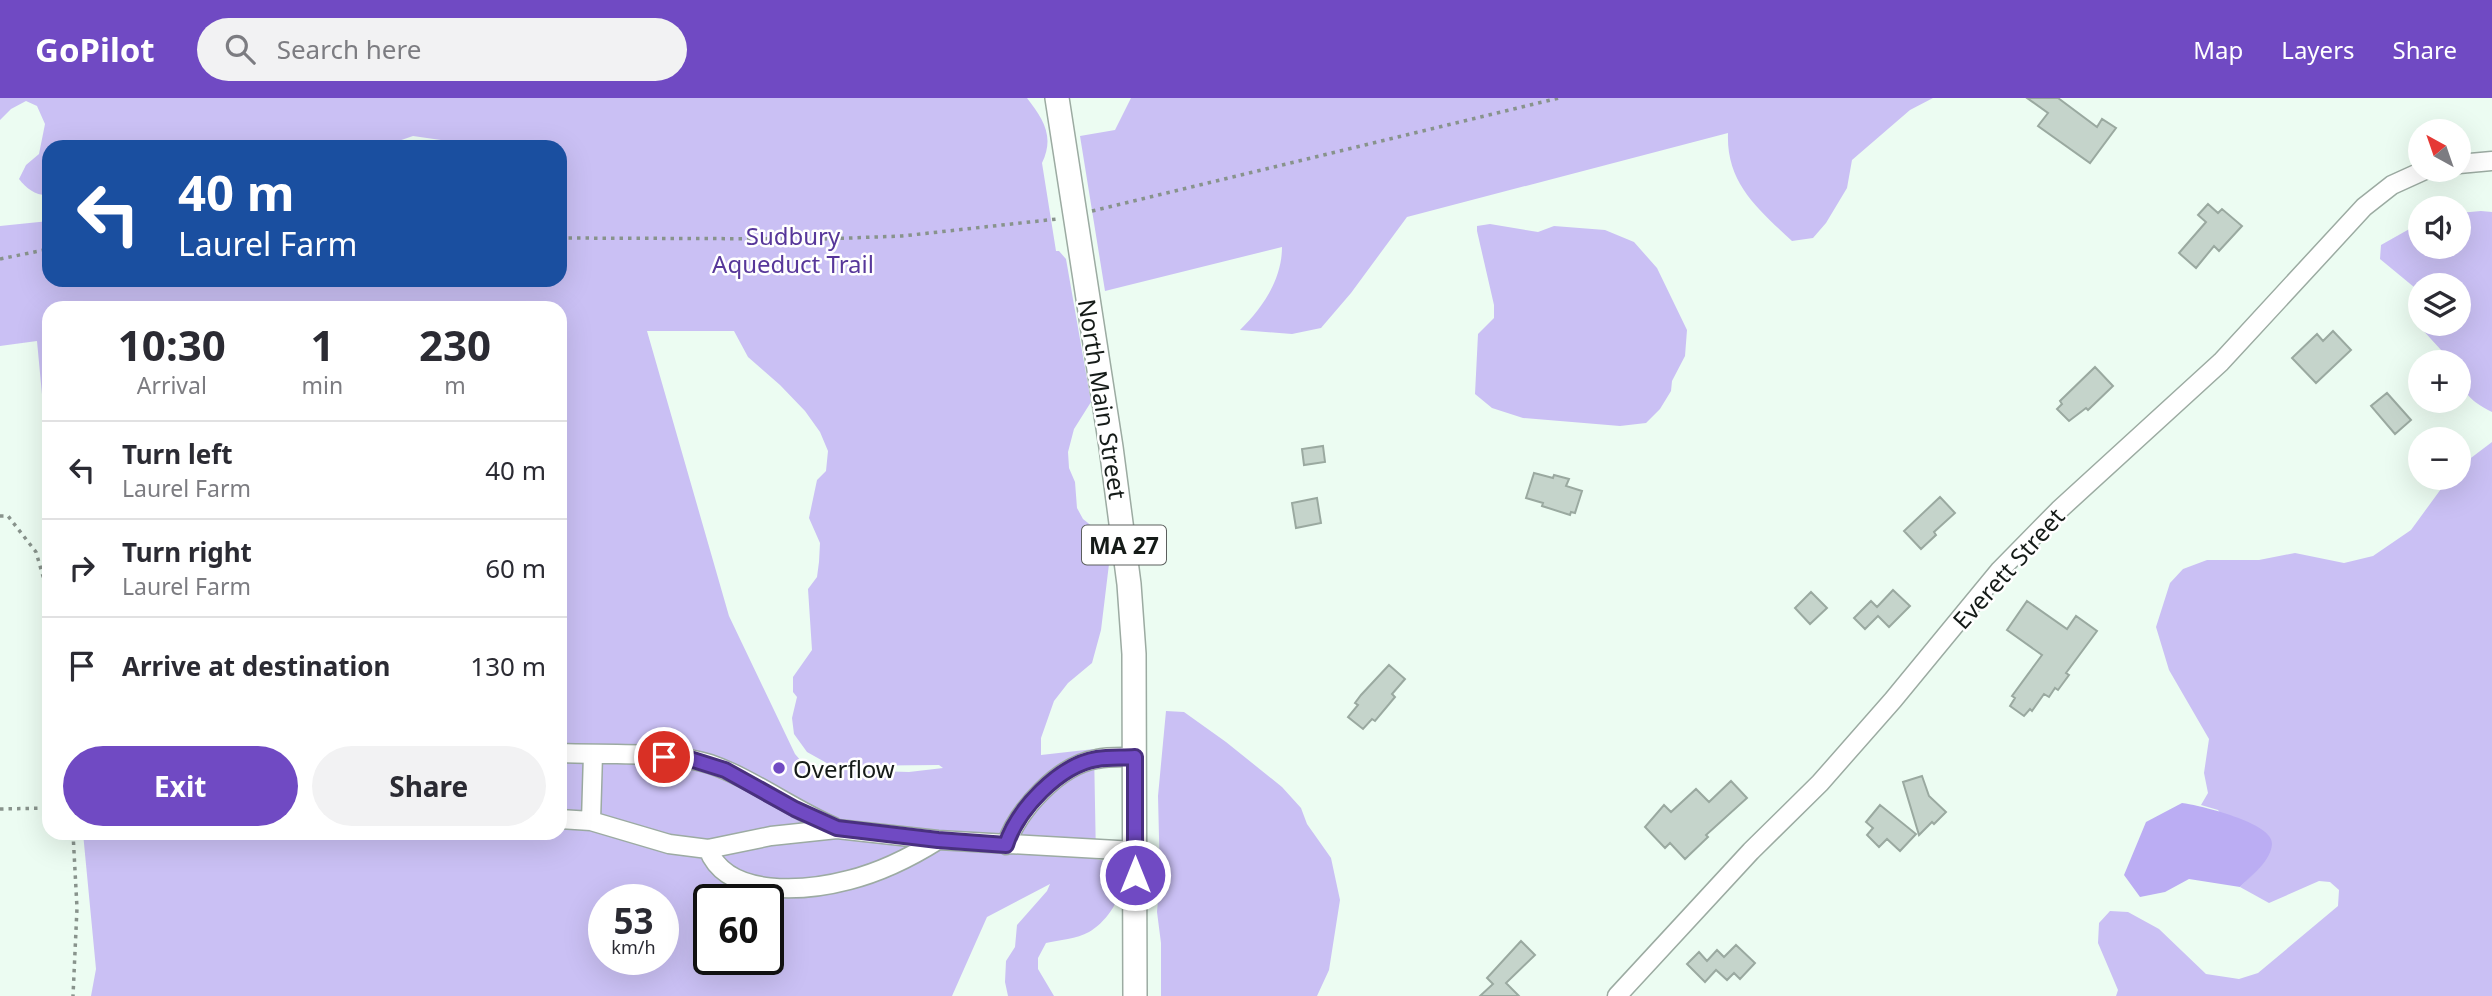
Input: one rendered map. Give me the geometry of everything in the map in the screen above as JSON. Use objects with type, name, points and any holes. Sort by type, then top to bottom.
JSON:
[{"type":"main road","name":"North Main Street","points":[[1057,98],[1111,447],[1129,584],[1135,757],[1135,996]]},
{"type":"street","points":[[2471,163],[2492,161]]},
{"type":"street","name":"Everett Street","points":[[1618,996],[1751,851],[1820,783],[1893,700],[2000,570],[2033,536],[2221,362],[2364,207],[2392,186],[2408,178]]},
{"type":"street","points":[[567,753],[664,757],[707,763],[837,828]]},
{"type":"street","points":[[591,821],[593,754]]},
{"type":"street","points":[[1006,845],[1012,827],[1055,778],[1069,769],[1097,759],[1135,757]]},
{"type":"street","points":[[567,819],[591,821],[669,844],[708,849],[771,836],[837,828],[938,840],[1135,850]]},
{"type":"street","points":[[708,849],[712,860],[721,871],[748,884],[783,888],[813,887],[877,871],[938,840]]},
{"type":"path","points":[[567,238],[823,239],[902,236],[1047,221],[1559,98]]},
{"type":"path","points":[[0,260],[42,251]]},
{"type":"path","points":[[0,516],[8,516],[36,552],[42,573]]},
{"type":"path","points":[[0,809],[42,808]]},
{"type":"path","points":[[73,840],[77,908],[73,996]]},
{"type":"green space","name":"Sudbury Aqueduct Trail","points":[[0,98],[1027,98],[1038,113],[1047,136],[1046,153],[1042,163],[1056,251],[1066,259],[1091,402],[1074,429],[1068,452],[1069,468],[1075,482],[1077,508],[1106,545],[1109,564],[1101,630],[1092,663],[1068,683],[1054,701],[1041,738],[1041,755],[1094,749],[1096,859],[1110,864],[1118,872],[1121,882],[1115,905],[1099,925],[1079,936],[1046,943],[1038,958],[1038,969],[1054,996],[1008,996],[1005,982],[1006,961],[1015,947],[1017,925],[1050,884],[987,917],[952,996],[91,996],[96,969],[84,840],[567,840],[567,301],[42,301],[42,394],[37,341],[0,346],[0,226],[42,222],[42,287],[567,287],[567,140],[441,140],[413,136],[401,140],[42,140],[42,194],[32,191],[19,179],[26,165],[39,154],[45,124],[37,106],[26,101],[11,109],[0,120]],"holes":[[[647,331],[734,331],[748,357],[805,411],[820,432],[828,451],[826,471],[817,480],[809,518],[820,543],[819,562],[817,577],[808,589],[812,650],[793,677],[793,692],[797,697],[792,718],[794,734],[807,752],[832,766],[939,765],[943,768],[909,772],[808,769],[795,754],[729,616]]]},
{"type":"green space","points":[[1131,98],[1933,98],[1910,110],[1852,160],[1847,188],[1826,223],[1813,238],[1792,241],[1756,206],[1738,181],[1732,166],[1728,133],[1407,217],[1351,293],[1321,328],[1292,334],[1240,330],[1256,312],[1275,282],[1282,247],[1105,291],[1080,136],[1115,130]]},
{"type":"green space","points":[[2471,212],[2492,212],[2492,412],[2471,398],[2471,350],[2441,350],[2428,336],[2471,336],[2471,273],[2408,273],[2408,282],[2380,259],[2381,245],[2408,230],[2408,259],[2471,259]]},
{"type":"green space","points":[[1490,224],[1538,232],[1554,226],[1605,230],[1634,242],[1657,268],[1687,330],[1685,356],[1672,381],[1671,391],[1660,409],[1646,423],[1620,426],[1523,418],[1492,408],[1475,394],[1478,334],[1494,318],[1494,305],[1477,226]]},
{"type":"green space","points":[[2492,442],[2492,996],[2116,996],[2118,990],[2098,943],[2099,923],[2110,911],[2128,912],[2159,929],[2206,974],[2239,979],[2258,973],[2338,906],[2339,890],[2330,882],[2319,881],[2269,903],[2240,887],[2259,868],[2218,810],[2201,805],[2208,793],[2204,773],[2209,739],[2169,670],[2156,627],[2170,583],[2183,569],[2207,560],[2259,560],[2295,553],[2344,563],[2373,556],[2411,530],[2440,490],[2471,490],[2471,458]]},
{"type":"green space","points":[[1166,711],[1184,712],[1282,787],[1301,808],[1307,824],[1331,858],[1340,900],[1329,970],[1317,996],[1161,996],[1161,943],[1157,912],[1160,878],[1158,796]]},
{"type":"shaded area","points":[[2182,803],[2204,807],[2249,822],[2269,836],[2271,850],[2260,868],[2240,887],[2189,879],[2165,892],[2140,897],[2124,875],[2146,822]]},
{"type":"building","points":[[2027,98],[2058,98],[2097,127],[2102,119],[2116,128],[2090,163],[2038,126],[2048,113]]},
{"type":"building","points":[[2208,204],[2218,213],[2222,209],[2242,226],[2219,251],[2214,246],[2196,268],[2179,253],[2206,222],[2198,215]]},
{"type":"building","points":[[2333,331],[2351,350],[2316,383],[2292,358],[2317,334],[2323,341]]},
{"type":"building","points":[[2095,367],[2113,386],[2088,410],[2086,408],[2069,421],[2057,409],[2062,404],[2060,401]]},
{"type":"building","points":[[2387,393],[2411,420],[2395,434],[2371,406]]},
{"type":"building","points":[[1323,446],[1325,462],[1304,465],[1302,449]]},
{"type":"building","points":[[1534,473],[1569,479],[1566,486],[1582,491],[1575,513],[1571,512],[1570,515],[1526,498]]},
{"type":"building","points":[[1940,497],[1955,513],[1934,532],[1936,535],[1921,549],[1904,531]]},
{"type":"building","points":[[1317,498],[1321,523],[1296,528],[1292,503]]},
{"type":"building","points":[[1893,590],[1910,606],[1889,627],[1878,616],[1865,629],[1854,618],[1871,601],[1877,607]]},
{"type":"building","points":[[1811,592],[1827,608],[1810,624],[1795,608]]},
{"type":"building","points":[[2027,601],[2067,629],[2076,616],[2097,631],[2066,673],[2069,675],[2058,690],[2055,688],[2049,697],[2044,694],[2032,711],[2030,709],[2024,716],[2010,706],[2015,698],[2012,696],[2042,655],[2007,630]]},
{"type":"building","points":[[1389,665],[1405,679],[1392,694],[1395,697],[1375,721],[1372,719],[1363,729],[1348,717],[1358,705],[1355,703],[1361,695]]},
{"type":"building","points":[[1922,776],[1929,796],[1946,812],[1919,835],[1903,782]]},
{"type":"building","points":[[1731,781],[1747,798],[1706,835],[1708,837],[1685,859],[1670,843],[1665,848],[1645,827],[1664,805],[1671,812],[1696,789],[1709,802]]},
{"type":"building","points":[[1880,805],[1916,834],[1900,851],[1887,839],[1879,847],[1867,835],[1873,828],[1866,822]]},
{"type":"building","points":[[1521,941],[1535,955],[1506,983],[1519,996],[1480,996],[1493,984],[1487,978]]},
{"type":"building","points":[[1736,945],[1755,963],[1740,979],[1734,973],[1727,980],[1716,970],[1705,982],[1687,964],[1699,952],[1707,961],[1717,950],[1724,957]]},
{"type":"place","name":"Overflow","points":[[779,768]]},
{"type":"route","points":[[664,757],[690,759],[725,770],[795,809],[837,828],[1006,845],[1012,827],[1055,778],[1084,762],[1135,757],[1135,875]]}]
